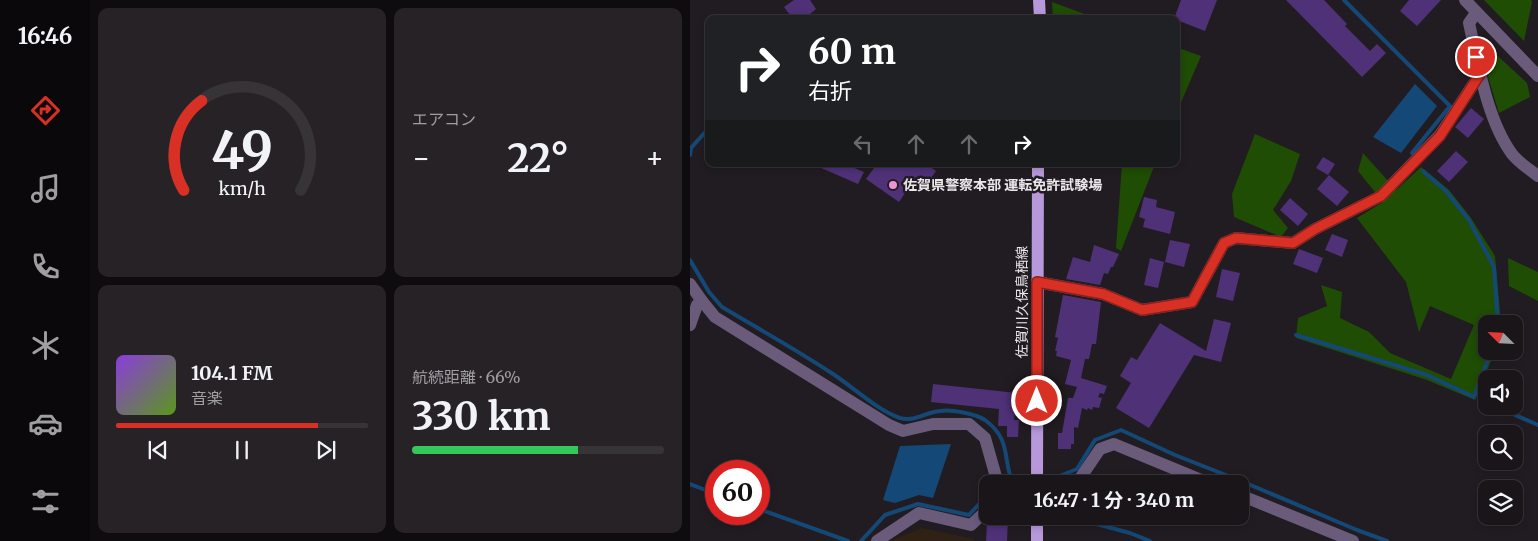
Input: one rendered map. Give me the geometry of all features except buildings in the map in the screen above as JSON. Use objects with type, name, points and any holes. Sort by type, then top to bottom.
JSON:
[{"type":"main road","points":[[1039,0],[1040,15]]},
{"type":"main road","name":"佐賀川久保鳥栖線","points":[[1037,475],[1038,167]]},
{"type":"main road","points":[[1037,525],[1037,541]]},
{"type":"street","points":[[1465,0],[1538,76]]},
{"type":"street","points":[[1476,13],[1469,22],[1480,74],[1498,130],[1513,155],[1538,176]]},
{"type":"street","points":[[1037,282],[1103,294],[1142,310],[1192,302],[1224,243],[1236,238],[1293,243],[1315,229],[1381,196],[1440,136],[1480,74]]},
{"type":"street","points":[[690,284],[715,317],[889,425],[903,431],[932,424],[969,424],[985,438],[995,475]]},
{"type":"street","points":[[690,325],[697,305],[702,301]]},
{"type":"street","points":[[1082,475],[1100,449],[1114,444],[1189,475]]},
{"type":"street","points":[[1249,499],[1353,541]]},
{"type":"street","points":[[877,541],[919,513],[972,525],[979,518]]},
{"type":"shaded area","points":[[922,528],[974,539],[974,541],[889,541]]},
{"type":"green space","points":[[1484,0],[1531,0],[1524,41]]},
{"type":"green space","points":[[1052,2],[1087,15],[1053,15]]},
{"type":"green space","points":[[1180,48],[1201,56],[1180,105]]},
{"type":"green space","points":[[1489,48],[1527,83],[1530,97],[1499,113],[1482,57]]},
{"type":"green space","points":[[1255,134],[1300,154],[1291,181],[1273,210],[1288,228],[1281,237],[1234,217],[1232,194]]},
{"type":"green space","points":[[1363,153],[1396,190],[1421,167],[1449,190],[1471,218],[1495,256],[1500,315],[1478,315],[1478,360],[1491,360],[1487,370],[1478,370],[1478,393],[1475,400],[1427,380],[1296,338],[1298,318],[1327,306],[1321,285],[1342,292],[1340,318],[1369,332],[1390,353],[1451,379],[1474,325],[1430,306],[1419,332],[1406,282],[1357,218],[1383,202],[1358,171]]},
{"type":"green space","points":[[1122,167],[1154,167],[1121,251],[1116,248]]},
{"type":"green space","points":[[1508,258],[1538,272],[1538,301],[1509,286]]},
{"type":"water","points":[[1415,84],[1437,106],[1401,153],[1373,137]]},
{"type":"water","points":[[951,444],[933,498],[919,495],[895,503],[883,500],[900,446]]},
{"type":"waterway","points":[[1344,0],[1450,106],[1412,153]]},
{"type":"waterway","points":[[690,155],[691,148],[705,132]]},
{"type":"waterway","points":[[1423,171],[1446,191],[1469,220],[1494,267],[1497,315]]},
{"type":"waterway","points":[[690,260],[709,292],[722,307],[819,365],[891,414],[900,418],[911,419],[935,412],[957,411],[985,420],[994,427],[1003,442],[1010,475]]},
{"type":"waterway","points":[[1296,335],[1427,375],[1474,397],[1488,360]]},
{"type":"waterway","points":[[1515,415],[1538,425]]},
{"type":"waterway","points":[[1062,475],[1077,469],[1095,440],[1121,430],[1175,455],[1226,475]]},
{"type":"waterway","points":[[690,484],[705,490]]},
{"type":"waterway","points":[[1249,484],[1387,541]]},
{"type":"waterway","points":[[861,541],[885,515],[918,504],[969,515],[979,504]]},
{"type":"waterway","points":[[770,513],[848,541]]},
{"type":"waterway","points":[[1100,525],[1150,541]]},
{"type":"place","name":"佐賀県警察本部 運転免許試験場","points":[[893,185]]},
{"type":"route","points":[[1037,401],[1037,282],[1103,294],[1142,310],[1192,302],[1224,243],[1236,238],[1293,243],[1315,229],[1381,196],[1440,136],[1480,74],[1476,57]]}]
